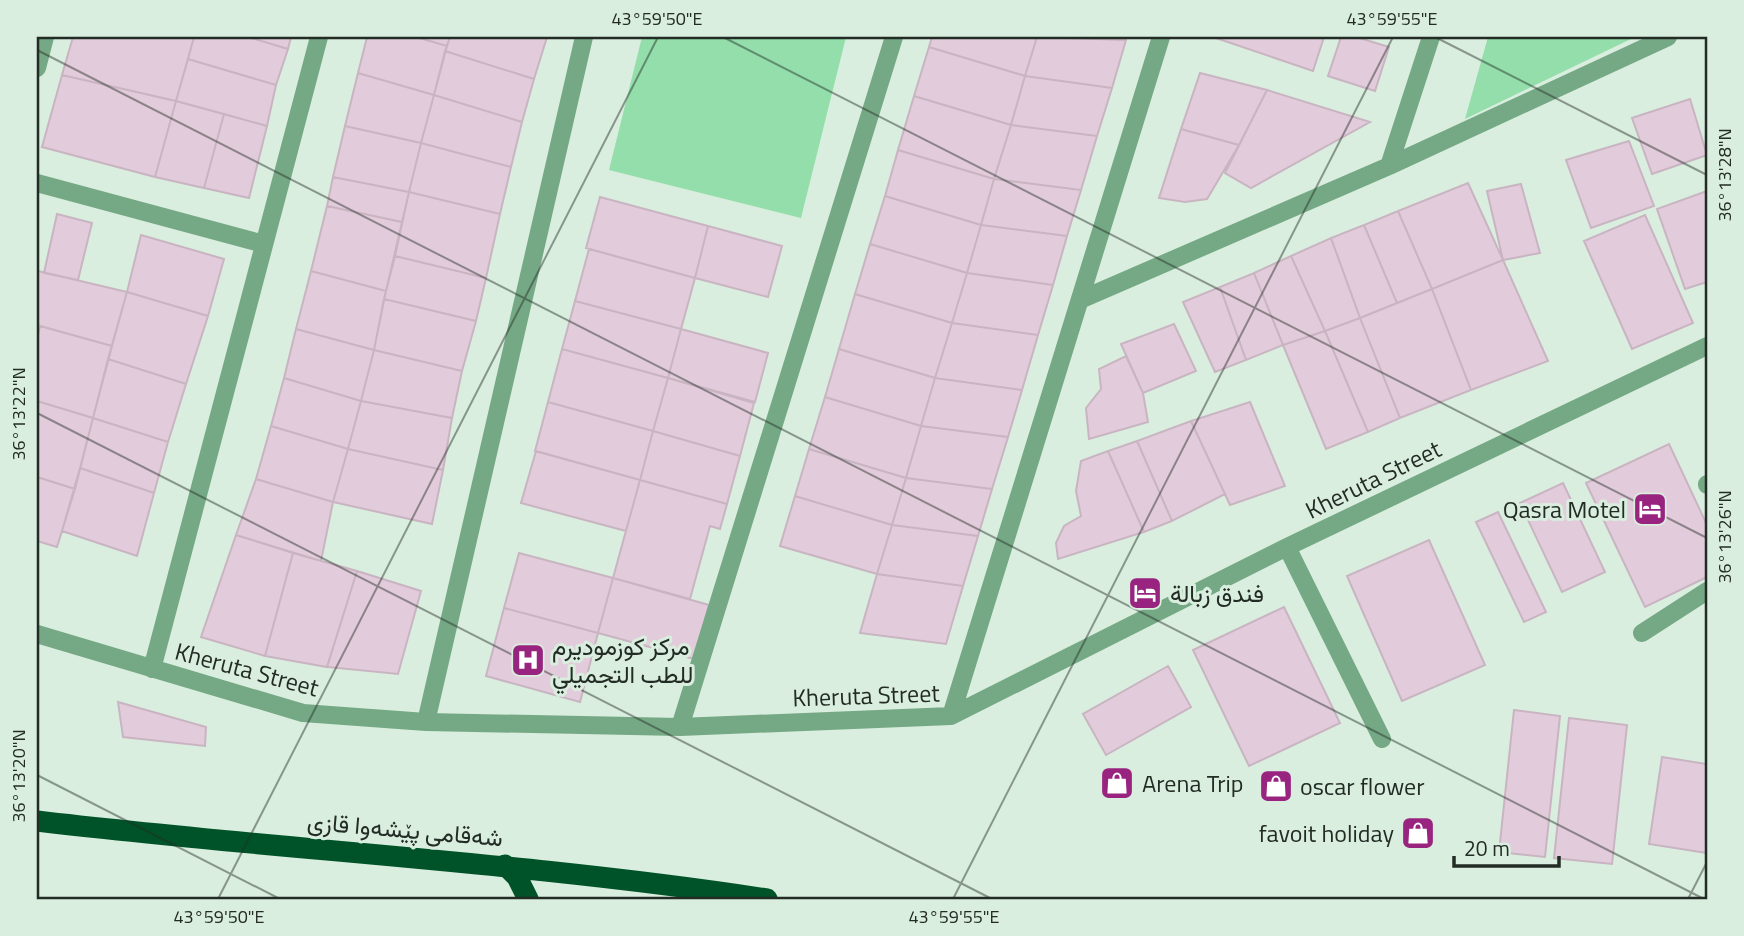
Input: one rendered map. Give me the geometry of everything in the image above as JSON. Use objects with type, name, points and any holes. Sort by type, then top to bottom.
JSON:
[{"type":"highway","name":"شەقامی پێشەوا قازی","points":[[37,821],[505,864],[767,899]]},
{"type":"highway","points":[[505,864],[517,877],[528,899]]},
{"type":"highway","points":[[655,899],[674,885]]},
{"type":"street","points":[[37,68],[45,37]]},
{"type":"street","points":[[152,669],[319,37]]},
{"type":"street","points":[[426,722],[584,37]]},
{"type":"street","points":[[680,727],[894,37]]},
{"type":"street","points":[[951,716],[1161,37]]},
{"type":"street","points":[[1389,166],[1431,37]]},
{"type":"street","points":[[1080,300],[1389,166],[1668,37]]},
{"type":"street","points":[[37,183],[264,244]]},
{"type":"street","name":"Kheruta Street","points":[[37,634],[303,713],[426,722],[680,727],[951,716],[1287,547],[1707,346]]},
{"type":"street","points":[[1287,547],[1382,739]]},
{"type":"street","points":[[1642,633],[1707,591]]},
{"type":"green space","points":[[642,37],[846,37],[801,218],[609,170]]},
{"type":"green space","points":[[1488,37],[1635,37],[1465,119]]},
{"type":"building","points":[[73,37],[194,37],[176,101],[62,75]]},
{"type":"building","points":[[194,37],[248,37],[288,49],[276,85],[188,59]]},
{"type":"building","points":[[248,37],[291,37],[288,49]]},
{"type":"building","points":[[367,37],[416,37],[447,46],[434,95],[358,73]]},
{"type":"building","points":[[416,37],[450,37],[447,46]]},
{"type":"building","points":[[450,37],[547,37],[534,79],[445,51]]},
{"type":"building","points":[[932,37],[1037,37],[1025,76],[929,47]]},
{"type":"building","points":[[1037,37],[1126,40],[1112,88],[1025,76]]},
{"type":"building","points":[[1213,37],[1324,37],[1313,71]]},
{"type":"building","points":[[1341,37],[1356,37],[1389,47],[1375,91],[1328,76]]},
{"type":"building","points":[[929,47],[1025,76],[1011,125],[914,96]]},
{"type":"building","points":[[445,51],[534,79],[522,122],[434,95]]},
{"type":"building","points":[[188,59],[276,85],[267,126],[176,101]]},
{"type":"building","points":[[358,73],[434,95],[421,143],[345,126]]},
{"type":"building","points":[[1200,73],[1267,90],[1239,145],[1181,129]]},
{"type":"building","points":[[62,75],[176,101],[155,177],[42,147]]},
{"type":"building","points":[[1025,76],[1112,88],[1097,136],[1011,125]]},
{"type":"building","points":[[1267,90],[1370,122],[1251,188],[1225,173]]},
{"type":"building","points":[[434,95],[522,122],[511,167],[421,143]]},
{"type":"building","points":[[914,96],[1011,125],[994,179],[898,150]]},
{"type":"building","points":[[1690,99],[1707,155],[1652,174],[1632,118]]},
{"type":"building","points":[[176,101],[224,114],[204,188],[155,177]]},
{"type":"building","points":[[224,114],[267,126],[249,198],[204,188]]},
{"type":"building","points":[[1011,125],[1097,136],[1081,190],[994,179]]},
{"type":"building","points":[[345,126],[421,143],[409,192],[333,177]]},
{"type":"building","points":[[1181,129],[1239,145],[1207,199],[1185,202],[1159,198]]},
{"type":"building","points":[[1629,141],[1654,206],[1591,228],[1566,160]]},
{"type":"building","points":[[421,143],[511,167],[500,214],[409,192]]},
{"type":"building","points":[[898,150],[994,179],[981,225],[885,196]]},
{"type":"building","points":[[333,177],[409,192],[402,222],[327,206]]},
{"type":"building","points":[[994,179],[1081,190],[1067,236],[981,225]]},
{"type":"building","points":[[1468,183],[1503,260],[1432,289],[1398,211]]},
{"type":"building","points":[[1521,184],[1540,253],[1503,260],[1487,191]]},
{"type":"building","points":[[1707,191],[1707,282],[1685,289],[1657,209]]},
{"type":"building","points":[[409,192],[500,214],[486,278],[395,256]]},
{"type":"building","points":[[885,196],[981,225],[967,273],[870,244]]},
{"type":"building","points":[[600,197],[708,226],[695,278],[586,248]]},
{"type":"building","points":[[327,206],[402,222],[386,291],[311,271]]},
{"type":"building","points":[[1398,211],[1432,289],[1397,303],[1364,225]]},
{"type":"building","points":[[57,214],[92,223],[78,280],[44,273]]},
{"type":"building","points":[[1645,215],[1693,323],[1632,349],[1584,241]]},
{"type":"building","points":[[981,225],[1067,236],[1053,285],[967,273]]},
{"type":"building","points":[[1364,225],[1397,303],[1360,318],[1331,238]]},
{"type":"building","points":[[708,226],[782,246],[768,297],[695,278]]},
{"type":"building","points":[[141,235],[224,259],[208,316],[127,292]]},
{"type":"building","points":[[1331,238],[1360,318],[1325,331],[1291,256]]},
{"type":"building","points":[[870,244],[967,273],[952,323],[855,294]]},
{"type":"building","points":[[589,249],[695,278],[681,329],[575,301]]},
{"type":"building","points":[[395,256],[486,278],[476,321],[384,299]]},
{"type":"building","points":[[1291,256],[1325,331],[1283,345],[1254,273]]},
{"type":"building","points":[[1503,260],[1548,361],[1471,390],[1432,289]]},
{"type":"building","points":[[38,271],[127,292],[112,346],[37,325]]},
{"type":"building","points":[[311,271],[386,291],[374,350],[296,329]]},
{"type":"building","points":[[967,273],[1053,285],[1038,335],[952,323]]},
{"type":"building","points":[[1254,273],[1283,345],[1246,360],[1220,287]]},
{"type":"building","points":[[1220,287],[1246,360],[1215,372],[1183,302]]},
{"type":"building","points":[[1432,289],[1471,390],[1400,418],[1360,318]]},
{"type":"building","points":[[127,292],[208,316],[186,384],[108,359]]},
{"type":"building","points":[[855,294],[952,323],[935,378],[839,349]]},
{"type":"building","points":[[384,299],[476,321],[462,371],[374,350]]},
{"type":"building","points":[[575,301],[681,329],[668,378],[562,349]]},
{"type":"building","points":[[1360,318],[1400,418],[1368,432],[1325,331]]},
{"type":"building","points":[[952,323],[1038,335],[1022,390],[935,378]]},
{"type":"building","points":[[1174,324],[1196,371],[1143,393],[1121,344]]},
{"type":"building","points":[[40,326],[112,346],[93,418],[37,401],[37,340]]},
{"type":"building","points":[[296,329],[374,350],[361,401],[284,378]]},
{"type":"building","points":[[681,329],[768,353],[755,402],[668,378]]},
{"type":"building","points":[[1325,331],[1368,432],[1326,449],[1283,345]]},
{"type":"building","points":[[562,349],[668,378],[653,431],[548,402]]},
{"type":"building","points":[[839,349],[935,378],[921,426],[825,397]]},
{"type":"building","points":[[374,350],[462,371],[452,418],[361,401]]},
{"type":"building","points":[[1126,356],[1143,393],[1148,422],[1089,439],[1086,408],[1101,389],[1099,369]]},
{"type":"building","points":[[108,359],[186,384],[168,442],[93,418]]},
{"type":"building","points":[[284,378],[361,401],[348,449],[271,426]]},
{"type":"building","points":[[668,378],[754,403],[740,456],[653,431]]},
{"type":"building","points":[[935,378],[1022,390],[1008,437],[921,426]]},
{"type":"building","points":[[825,397],[921,426],[906,478],[809,449]]},
{"type":"building","points":[[37,401],[93,418],[75,489],[37,477]]},
{"type":"building","points":[[361,401],[452,418],[443,470],[348,449]]},
{"type":"building","points":[[548,402],[653,431],[640,480],[535,451]]},
{"type":"building","points":[[1250,402],[1285,486],[1230,505],[1191,421]]},
{"type":"building","points":[[93,418],[168,442],[154,493],[80,468]]},
{"type":"building","points":[[1191,421],[1225,494],[1172,521],[1137,441]]},
{"type":"building","points":[[271,426],[348,449],[333,502],[256,479]]},
{"type":"building","points":[[921,426],[1008,437],[992,489],[906,478]]},
{"type":"building","points":[[653,431],[740,456],[727,504],[640,480]]},
{"type":"building","points":[[1137,441],[1172,521],[1144,532],[1108,451]]},
{"type":"building","points":[[1669,444],[1707,525],[1707,577],[1645,607],[1586,483]]},
{"type":"building","points":[[348,449],[443,470],[432,524],[333,502]]},
{"type":"building","points":[[809,449],[906,478],[892,525],[795,496]]},
{"type":"building","points":[[536,451],[640,480],[626,531],[521,503]]},
{"type":"building","points":[[1108,451],[1144,532],[1058,559],[1056,543],[1064,526],[1081,516],[1076,491],[1081,461]]},
{"type":"building","points":[[80,468],[154,493],[137,556],[62,531]]},
{"type":"building","points":[[37,477],[75,489],[57,547],[37,541]]},
{"type":"building","points":[[906,478],[992,489],[978,536],[892,525]]},
{"type":"building","points":[[256,479],[333,502],[321,561],[236,535]]},
{"type":"building","points":[[640,480],[727,504],[720,529],[710,526],[690,599],[613,578]]},
{"type":"building","points":[[1563,483],[1605,572],[1562,592],[1520,503]]},
{"type":"building","points":[[795,496],[892,525],[877,574],[780,546]]},
{"type":"building","points":[[1498,512],[1546,612],[1524,622],[1476,522]]},
{"type":"building","points":[[892,525],[978,536],[963,586],[877,574]]},
{"type":"building","points":[[236,535],[293,553],[265,656],[201,637]]},
{"type":"building","points":[[1429,540],[1485,665],[1402,701],[1347,576]]},
{"type":"building","points":[[293,553],[357,571],[327,667],[265,656]]},
{"type":"building","points":[[519,553],[613,578],[598,633],[504,608]]},
{"type":"building","points":[[357,571],[421,591],[398,674],[327,667]]},
{"type":"building","points":[[877,574],[963,586],[946,644],[860,633]]},
{"type":"building","points":[[613,578],[709,605],[694,659],[598,633]]},
{"type":"building","points":[[1284,607],[1340,723],[1249,766],[1193,650]]},
{"type":"building","points":[[504,608],[598,633],[580,702],[486,676]]},
{"type":"building","points":[[1168,666],[1191,707],[1106,755],[1083,714]]},
{"type":"building","points":[[118,702],[206,727],[205,746],[123,737]]},
{"type":"building","points":[[1514,710],[1560,716],[1545,857],[1499,852]]},
{"type":"building","points":[[1569,718],[1627,725],[1612,864],[1554,858]]},
{"type":"building","points":[[1662,757],[1707,764],[1707,853],[1649,844]]},
{"type":"place","name":"Qasra Motel","points":[[1650,509]]},
{"type":"place","name":"فندق زبالة","points":[[1145,593]]},
{"type":"place","name":"مركز كوزموديرم للطب التجميلي","points":[[528,660]]},
{"type":"place","name":"Arena Trip","points":[[1117,783]]},
{"type":"place","name":"oscar flower","points":[[1276,786]]},
{"type":"place","name":"favoit holiday","points":[[1418,833]]}]
